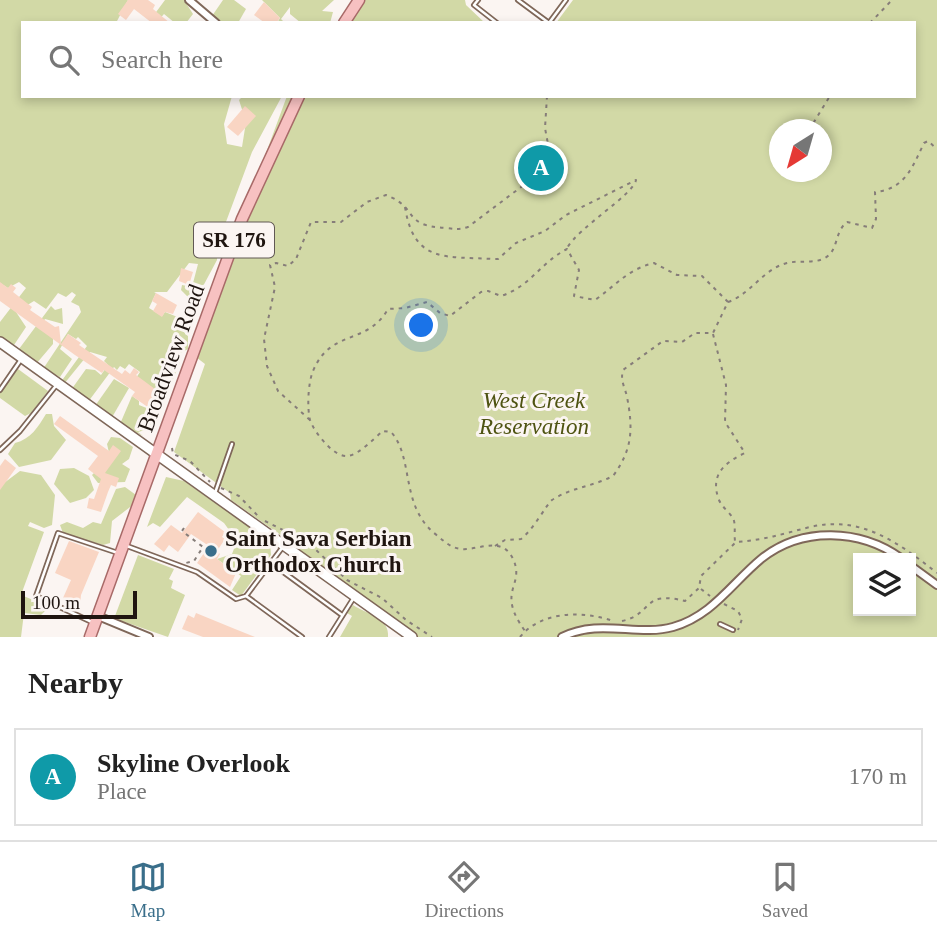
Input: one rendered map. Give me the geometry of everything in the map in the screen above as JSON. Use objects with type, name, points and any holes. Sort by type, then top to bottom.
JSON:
[{"type":"main road","points":[[345,21],[359,0]]},
{"type":"main road","name":"Broadview Road","points":[[90,637],[242,219],[298,98]]},
{"type":"street","points":[[189,0],[214,21]]},
{"type":"street","points":[[0,342],[156,455],[216,491],[284,545],[412,637]]},
{"type":"street","points":[[562,637],[590,629],[615,626],[671,628],[711,608],[764,556],[790,543],[822,535],[848,535],[870,540],[892,553]]},
{"type":"street","points":[[916,570],[937,585]]},
{"type":"street","points":[[96,620],[149,637]]},
{"type":"lane","points":[[470,0],[495,21]]},
{"type":"lane","points":[[474,5],[478,0]]},
{"type":"lane","points":[[518,0],[546,21]]},
{"type":"lane","points":[[550,21],[566,0]]},
{"type":"lane","points":[[0,390],[22,358]]},
{"type":"lane","points":[[0,450],[23,427],[57,384]]},
{"type":"lane","points":[[216,491],[232,444]]},
{"type":"lane","points":[[96,620],[36,596],[58,533],[197,572],[236,599],[246,596],[284,545]]},
{"type":"lane","points":[[271,563],[342,615]]},
{"type":"lane","points":[[246,596],[302,637]]},
{"type":"lane","points":[[329,637],[355,596]]},
{"type":"lane","points":[[720,624],[734,631]]},
{"type":"path","points":[[872,21],[892,0]]},
{"type":"path","points":[[525,631],[515,618],[509,600],[513,560],[507,552],[486,545],[462,550],[452,548],[439,537],[416,513],[400,447],[391,432],[383,431],[355,454],[341,456],[331,449],[310,421],[275,384],[267,366],[264,339],[275,295],[270,265],[276,262],[288,266],[296,259],[312,222],[341,222],[367,202],[388,196],[405,206],[414,219],[427,228],[458,230],[468,227],[551,163],[545,128],[547,98]]},
{"type":"path","points":[[816,119],[829,98]]},
{"type":"path","points":[[736,542],[734,520],[720,502],[716,486],[722,466],[732,457],[746,453],[725,422],[726,385],[713,333],[728,302],[742,297],[772,270],[785,263],[825,258],[833,250],[837,231],[847,222],[872,228],[876,219],[875,192],[892,189],[900,183],[911,172],[928,141],[937,149]]},
{"type":"path","points":[[541,168],[542,159],[550,156]]},
{"type":"path","points":[[310,421],[311,375],[317,364],[339,340],[364,333],[382,321],[390,308],[405,309],[427,302],[447,316],[481,292],[488,291],[501,296],[517,291],[553,256],[567,249],[590,223],[626,194],[636,180],[566,215],[545,231],[516,243],[498,259],[493,260],[439,257],[428,251],[408,229],[405,206]]},
{"type":"path","points":[[567,249],[577,265],[579,275],[574,296],[578,299],[595,300],[618,279],[641,266],[654,263],[677,275],[702,276],[728,302]]},
{"type":"path","points":[[495,546],[505,540],[521,539],[538,523],[552,500],[565,491],[613,476],[629,444],[633,429],[622,383],[625,368],[663,341],[682,342],[695,333],[713,333]]},
{"type":"path","points":[[172,448],[173,454],[190,461],[216,491],[239,496],[265,521],[309,542],[347,580],[382,598],[432,637]]},
{"type":"path","points":[[520,637],[525,631],[551,619],[571,614],[589,612],[615,621],[631,619],[650,601],[662,596],[685,601],[699,588],[701,576],[736,542],[768,540],[813,527],[862,526],[905,549],[937,573]]},
{"type":"path","points":[[184,528],[181,531],[203,547],[194,561],[186,561],[186,565]]},
{"type":"path","points":[[699,588],[714,599]]},
{"type":"path","points":[[723,603],[738,611],[743,619],[734,631]]},
{"type":"green space","points":[[0,0],[128,0],[117,21],[21,21],[21,98],[231,98],[224,124],[227,144],[242,147],[246,122],[239,100],[281,98],[252,152],[217,246],[217,260],[201,290],[205,292],[201,303],[181,290],[182,285],[192,287],[198,264],[189,263],[167,292],[154,292],[156,293],[149,308],[162,316],[165,312],[180,318],[181,329],[188,336],[188,349],[177,355],[180,363],[168,391],[155,393],[136,378],[140,372],[129,364],[125,369],[120,366],[117,370],[114,367],[88,402],[71,390],[86,369],[95,370],[101,375],[108,365],[104,361],[107,357],[90,352],[64,384],[63,379],[87,346],[78,337],[76,339],[68,334],[60,349],[72,359],[60,377],[43,369],[81,312],[79,306],[71,302],[76,295],[72,292],[66,297],[58,293],[46,309],[34,301],[16,312],[26,327],[14,345],[0,337],[0,322],[26,288],[19,282],[8,288],[0,283]]},
{"type":"green space","points":[[165,0],[184,0],[193,14],[188,21],[173,21],[164,14],[158,21],[149,21]]},
{"type":"green space","points":[[223,0],[234,0],[246,9],[239,21],[218,21],[212,16]]},
{"type":"green space","points":[[262,0],[334,0],[322,11],[333,12],[331,21],[299,21],[290,14],[290,7],[281,19],[283,21],[278,21],[280,18]]},
{"type":"green space","points":[[359,0],[465,0],[466,5],[483,21],[343,21]]},
{"type":"green space","name":"West Creek Reservation","points":[[573,0],[937,0],[937,637],[414,637],[280,542],[282,536],[231,500],[230,493],[174,452],[205,364],[192,354],[286,98],[916,98],[916,21],[557,21]]},
{"type":"green space","points":[[51,306],[55,310],[62,308],[63,324],[45,319],[39,327],[53,338],[53,344],[36,364],[19,349]]},
{"type":"green space","points":[[18,369],[48,391],[31,413],[25,416],[0,398],[0,393]]},
{"type":"green space","points":[[114,379],[129,388],[111,419],[95,406]]},
{"type":"green space","points":[[162,393],[162,407],[158,418],[151,427],[138,432],[143,436],[120,424],[132,396],[139,401],[139,405],[149,409],[155,407]]},
{"type":"green space","points":[[46,414],[52,414],[54,426],[66,440],[51,460],[19,467],[8,454],[15,443],[34,432]]},
{"type":"green space","points":[[111,437],[120,438],[133,447],[129,459],[122,464],[130,469],[125,482],[98,483],[92,475],[110,457],[107,444]]},
{"type":"green space","points":[[74,468],[89,476],[94,490],[86,498],[70,503],[54,484],[60,469]]},
{"type":"green space","points":[[20,471],[41,475],[55,495],[52,525],[44,528],[30,522],[28,526],[44,532],[21,595],[43,604],[45,611],[41,615],[24,613],[21,637],[0,637],[0,486]]},
{"type":"green space","points":[[166,477],[184,481],[270,541],[271,555],[241,596],[232,590],[241,576],[217,559],[232,554],[237,541],[224,523],[187,497],[160,527],[153,523],[147,527]]},
{"type":"green space","points":[[125,487],[136,495],[134,504],[112,521],[110,543],[103,545],[63,533],[60,525],[67,522],[83,528],[93,522],[101,524],[116,489]]},
{"type":"green space","points":[[138,555],[174,569],[169,579],[173,581],[171,588],[185,595],[168,637],[119,620],[115,616]]},
{"type":"green space","points":[[353,605],[377,617],[385,625],[388,637],[340,637],[352,616],[347,613]]},
{"type":"building","points":[[128,0],[148,0],[155,5],[153,9],[168,21],[149,21],[134,9],[126,20],[118,14]]},
{"type":"building","points":[[264,2],[280,18],[278,21],[262,21],[254,15]]},
{"type":"building","points":[[245,106],[256,116],[238,136],[227,127]]},
{"type":"building","points":[[181,268],[193,272],[189,285],[179,281]]},
{"type":"building","points":[[0,282],[8,288],[11,284],[16,288],[13,292],[32,307],[30,310],[55,327],[59,326],[61,344],[68,334],[81,343],[79,345],[122,374],[125,370],[130,374],[134,368],[139,372],[136,375],[159,392],[149,408],[132,396],[135,392],[104,370],[102,373],[75,355],[0,301]]},
{"type":"building","points":[[156,293],[177,305],[173,314],[165,312],[162,317],[153,311],[157,304],[152,301]]},
{"type":"building","points":[[60,416],[109,451],[113,445],[121,451],[105,473],[119,478],[116,487],[111,485],[101,512],[87,508],[89,498],[94,499],[101,479],[88,469],[98,456],[54,424]]},
{"type":"building","points":[[5,459],[16,468],[0,490],[0,466]]},
{"type":"building","name":"Saint Sava Serbian Orthodox Church","points":[[198,512],[225,532],[222,537],[225,539],[217,551],[220,554],[217,559],[236,573],[230,587],[197,563],[209,546],[191,534],[178,552],[169,545],[164,552],[154,544],[171,525],[182,533]]},
{"type":"building","points":[[69,541],[99,552],[81,595],[80,605],[63,598],[71,580],[55,573]]},
{"type":"building","points":[[196,613],[255,637],[203,637],[182,629],[188,615],[194,618]]},
{"type":"place","name":"Skyline Overlook","points":[[541,168]]},
{"type":"place","name":"Saint Sava Serbian Orthodox Church","points":[[211,551]]}]
